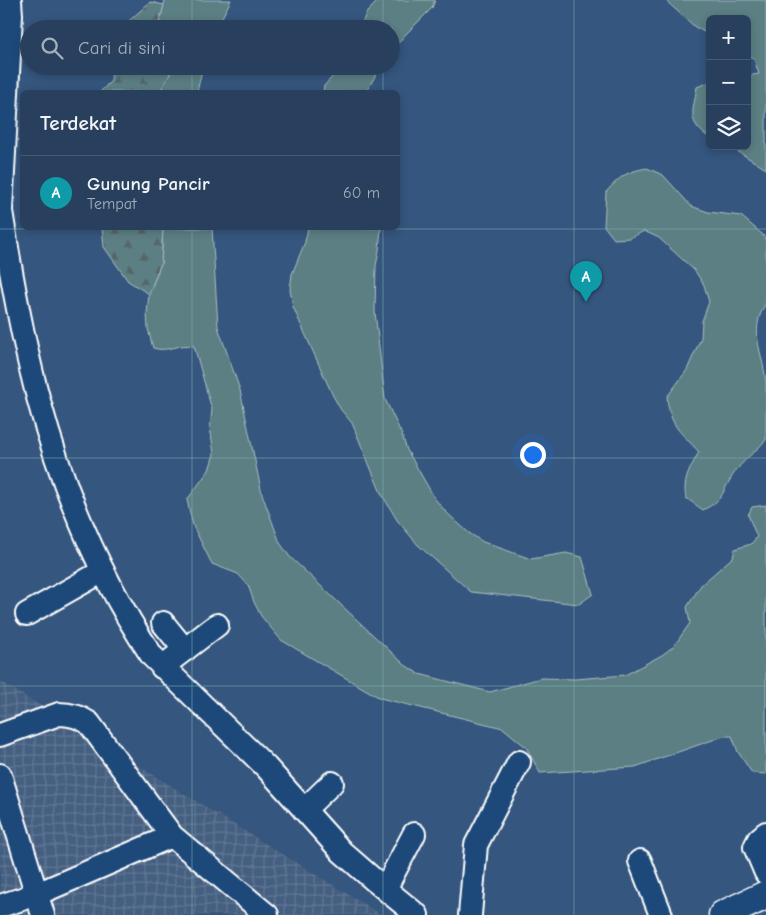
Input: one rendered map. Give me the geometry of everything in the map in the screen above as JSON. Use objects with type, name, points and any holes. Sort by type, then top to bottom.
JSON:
[{"type":"main road","points":[[723,915],[766,894]]},
{"type":"street","points":[[10,0],[11,15],[1,211],[3,242],[39,401],[71,496],[103,571],[140,638],[162,667],[266,767],[342,852],[417,915]]},
{"type":"street","points":[[27,614],[103,571]]},
{"type":"street","points":[[164,623],[185,650]]},
{"type":"street","points":[[162,667],[217,625]]},
{"type":"street","points":[[0,735],[59,714],[68,714],[89,723],[172,836],[267,915]]},
{"type":"street","points":[[470,915],[476,845],[519,762]]},
{"type":"street","points":[[0,775],[40,905]]},
{"type":"street","points":[[304,810],[332,783]]},
{"type":"street","points":[[385,889],[414,834]]},
{"type":"street","points":[[766,834],[759,839],[755,847],[766,873]]},
{"type":"street","points":[[0,906],[40,905],[172,836]]},
{"type":"street","points":[[640,861],[661,915]]},
{"type":"shaded area","points":[[0,681],[382,915],[0,915]]},
{"type":"green space","points":[[165,0],[231,0],[221,20],[160,20]]},
{"type":"green space","points":[[379,0],[435,0],[432,8],[400,41],[400,20],[363,20],[367,12]]},
{"type":"green space","points":[[665,0],[766,0],[766,169],[735,150],[751,150],[751,75],[759,74],[754,59],[751,57],[751,15],[706,15],[706,33],[695,27]]},
{"type":"green space","points":[[150,2],[164,5],[160,20],[130,20]]},
{"type":"green space","points":[[111,75],[169,75],[162,90],[102,90],[111,81]]},
{"type":"green space","points":[[169,75],[201,75],[197,90],[162,90]]},
{"type":"green space","points":[[334,75],[376,75],[367,90],[323,90],[324,86]]},
{"type":"green space","points":[[706,84],[706,135],[697,127],[693,116],[697,87]]},
{"type":"green space","points":[[647,168],[663,175],[691,206],[708,212],[741,216],[763,235],[766,240],[766,303],[758,324],[757,334],[766,386],[766,440],[736,470],[719,499],[703,510],[686,498],[685,491],[686,479],[699,452],[673,422],[667,397],[687,370],[701,338],[702,321],[709,302],[704,285],[695,271],[659,238],[644,231],[630,238],[614,239],[604,226],[606,192],[624,176],[633,171]]},
{"type":"green space","points":[[102,230],[163,230],[161,263],[149,294],[128,281],[104,247]]},
{"type":"green space","points":[[163,230],[212,230],[218,327],[240,390],[262,494],[280,543],[290,557],[405,665],[419,674],[490,692],[541,678],[575,679],[625,675],[662,655],[674,646],[690,623],[687,607],[701,585],[733,557],[735,549],[751,544],[757,537],[748,515],[752,507],[766,505],[766,774],[752,773],[738,752],[732,736],[724,736],[635,767],[540,773],[526,747],[503,728],[380,698],[281,640],[261,616],[248,585],[238,574],[212,564],[193,526],[187,500],[209,470],[214,454],[210,427],[212,410],[194,346],[153,348],[148,329],[147,313],[149,294],[161,263]]},
{"type":"green space","points":[[308,230],[381,230],[376,266],[375,312],[385,399],[407,450],[435,499],[469,533],[483,542],[531,559],[566,553],[582,557],[593,594],[579,604],[471,592],[418,545],[397,520],[381,493],[352,423],[341,410],[333,396],[293,307],[290,290],[292,274],[305,242]]},
{"type":"place","name":"Gunung Pancir","points":[[586,302]]}]
